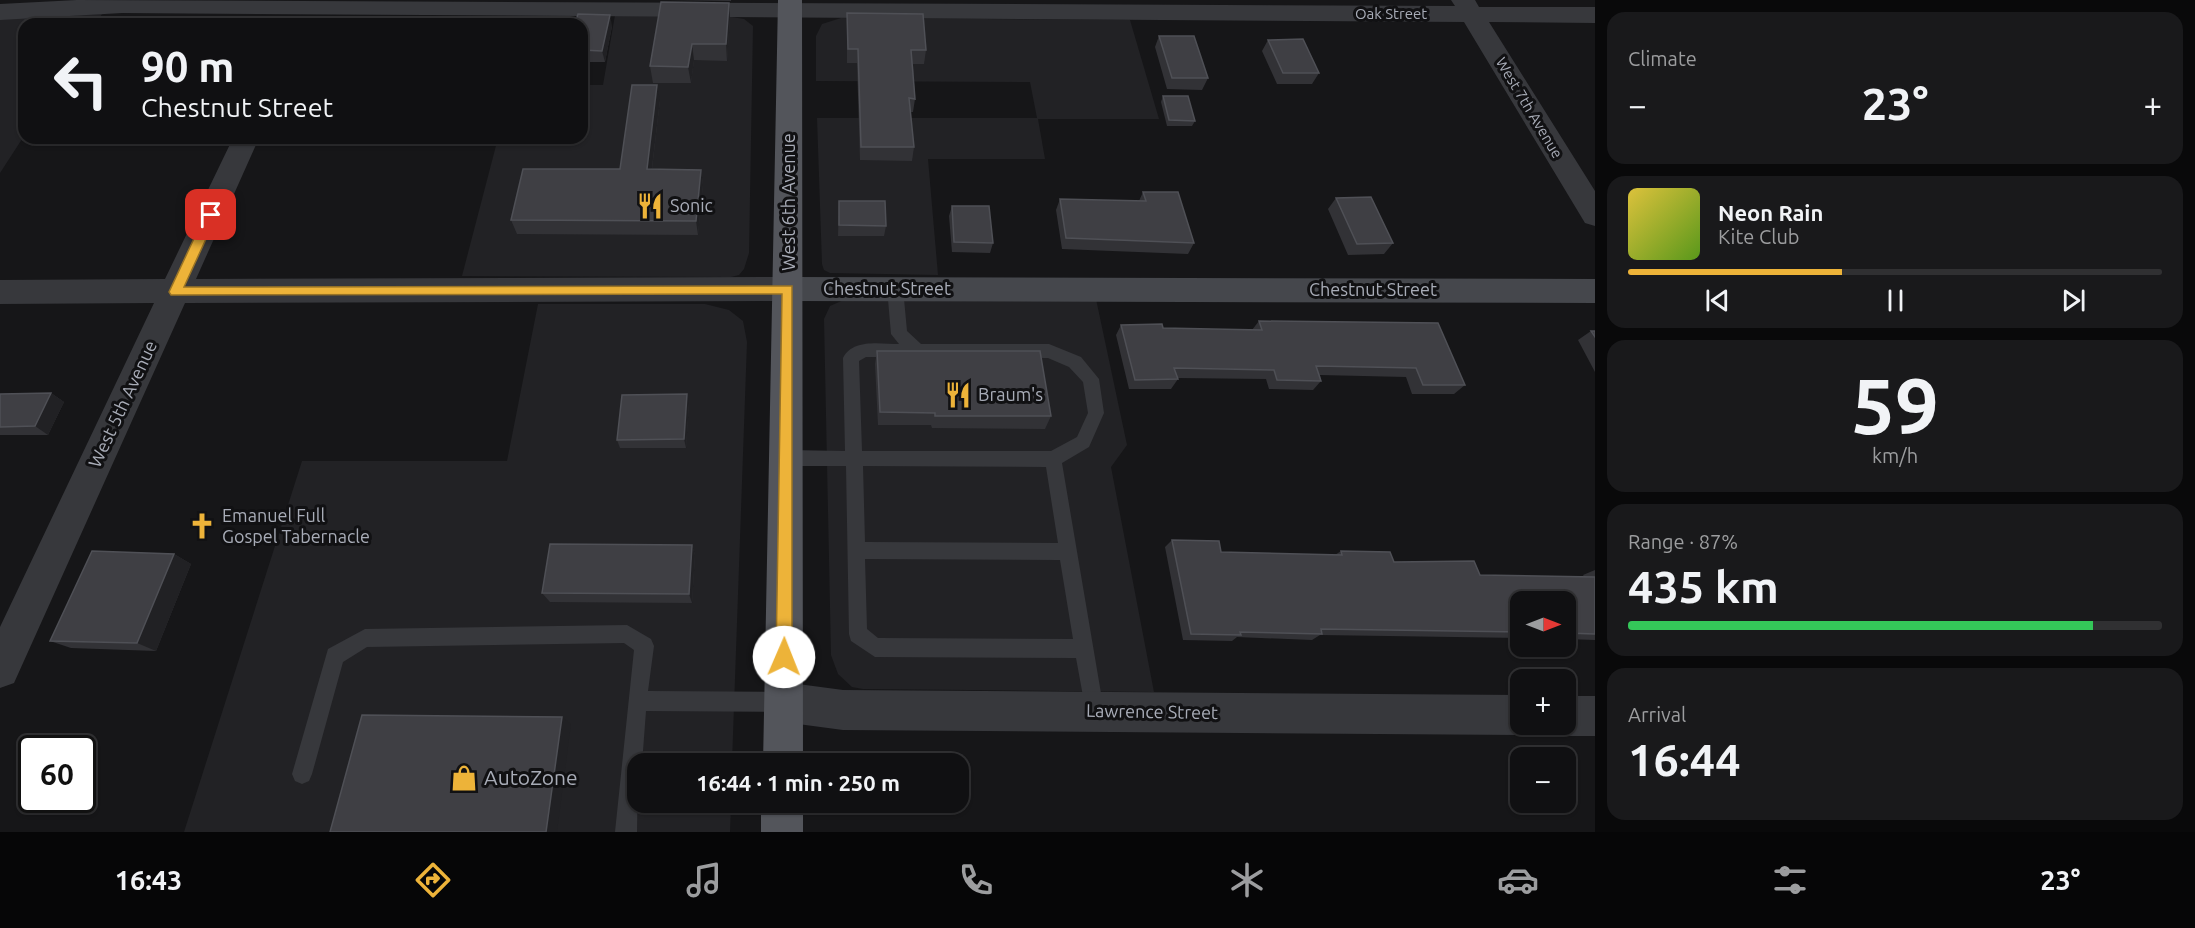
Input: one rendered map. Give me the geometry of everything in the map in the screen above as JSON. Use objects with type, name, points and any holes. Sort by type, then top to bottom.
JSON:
[{"type":"main road","name":"West 6th Avenue","points":[[783,753],[790,5]]},
{"type":"main road","points":[[782,813],[782,832]]},
{"type":"street","name":"Oak Street","points":[[0,12],[122,5],[304,10],[790,5],[1468,7],[1595,15]]},
{"type":"street","name":"West 7th Avenue","points":[[1468,7],[1595,215]]},
{"type":"street","name":"West 5th Avenue","points":[[0,669],[243,144]]},
{"type":"street","name":"Chestnut Street","points":[[0,292],[895,288],[1595,291]]},
{"type":"street","name":"Lawrence Street","points":[[783,702],[843,710],[1510,715]]},
{"type":"street","points":[[1576,716],[1595,716]]},
{"type":"lane","points":[[895,288],[899,334],[917,350]]},
{"type":"lane","points":[[787,458],[854,458],[1053,459],[1083,442],[1096,413],[1091,379],[1075,362],[1049,351],[864,350],[851,358],[854,458],[858,634],[875,647],[1084,649]]},
{"type":"lane","points":[[1053,459],[1094,711]]},
{"type":"lane","points":[[856,550],[1068,552]]},
{"type":"lane","points":[[302,774],[334,656],[365,638],[627,634],[644,646],[626,832]]},
{"type":"lane","points":[[638,701],[783,702]]},
{"type":"shaded area","points":[[102,14],[100,18],[18,18],[19,144],[0,173],[0,18]]},
{"type":"shaded area","points":[[615,15],[732,17],[744,19],[753,26],[749,253],[744,269],[739,275],[731,277],[462,276],[496,144],[588,144],[588,85],[603,85]]},
{"type":"shaded area","points":[[841,18],[1130,20],[1159,119],[1038,119],[1045,159],[928,159],[938,275],[830,273],[824,270],[822,264],[817,118],[1037,118],[1030,82],[816,81],[816,36],[822,24]]},
{"type":"shaded area","points":[[846,299],[1096,299],[1127,445],[1111,467],[1154,692],[863,689],[852,687],[838,674],[831,655],[824,319],[830,306]]},
{"type":"shaded area","points":[[538,304],[705,304],[729,310],[743,321],[747,342],[732,753],[627,753],[627,813],[731,813],[730,832],[184,832],[302,461],[507,461]]},
{"type":"building","points":[[661,2],[729,3],[726,44],[692,44],[688,67],[650,66]]},
{"type":"building","points":[[847,13],[923,14],[926,50],[911,50],[915,99],[909,98],[914,147],[861,147],[858,49],[848,49]]},
{"type":"building","points":[[578,14],[610,15],[602,51],[588,50],[588,18],[577,18]]},
{"type":"building","points":[[1159,36],[1194,36],[1208,78],[1172,78]]},
{"type":"building","points":[[1303,39],[1319,73],[1283,73],[1268,40]]},
{"type":"building","points":[[632,85],[657,85],[647,169],[701,170],[696,221],[511,220],[523,169],[620,169]]},
{"type":"building","points":[[1163,96],[1188,96],[1195,121],[1169,120]]},
{"type":"building","points":[[1143,192],[1178,192],[1194,243],[1066,238],[1060,199],[1146,201]]},
{"type":"building","points":[[1371,197],[1393,243],[1357,244],[1336,198]]},
{"type":"building","points":[[839,201],[885,201],[886,226],[839,225]]},
{"type":"building","points":[[952,206],[989,206],[993,243],[954,242]]},
{"type":"building","points":[[1259,321],[1438,323],[1465,385],[1423,385],[1416,368],[1316,366],[1321,381],[1277,380],[1274,370],[1174,368],[1178,379],[1135,380],[1121,325],[1162,324],[1163,328],[1262,330]]},
{"type":"building","name":"Braum's","points":[[877,351],[1040,351],[1051,416],[935,416],[935,413],[880,412]]},
{"type":"building","points":[[51,393],[35,426],[0,427],[0,394]]},
{"type":"building","points":[[687,394],[684,439],[617,440],[622,395]]},
{"type":"building","points":[[1172,540],[1219,541],[1221,552],[1342,555],[1341,551],[1390,552],[1394,562],[1474,561],[1480,575],[1595,577],[1595,634],[1576,633],[1576,591],[1510,591],[1510,632],[1321,629],[1322,634],[1240,632],[1241,635],[1191,634]]},
{"type":"building","points":[[550,544],[692,545],[689,594],[542,593]]},
{"type":"building","points":[[92,551],[174,554],[137,643],[50,641]]},
{"type":"building","name":"AutoZone","points":[[362,715],[562,717],[546,832],[330,832]]},
{"type":"place","name":"Sonic","points":[[650,206]]},
{"type":"place","name":"Braum's","points":[[958,395]]},
{"type":"place","name":"Emanuel Full Gospel Tabernacle","points":[[202,526]]},
{"type":"place","name":"AutoZone","points":[[464,778]]},
{"type":"route","points":[[211,215],[176,292],[788,289],[784,657]]}]
